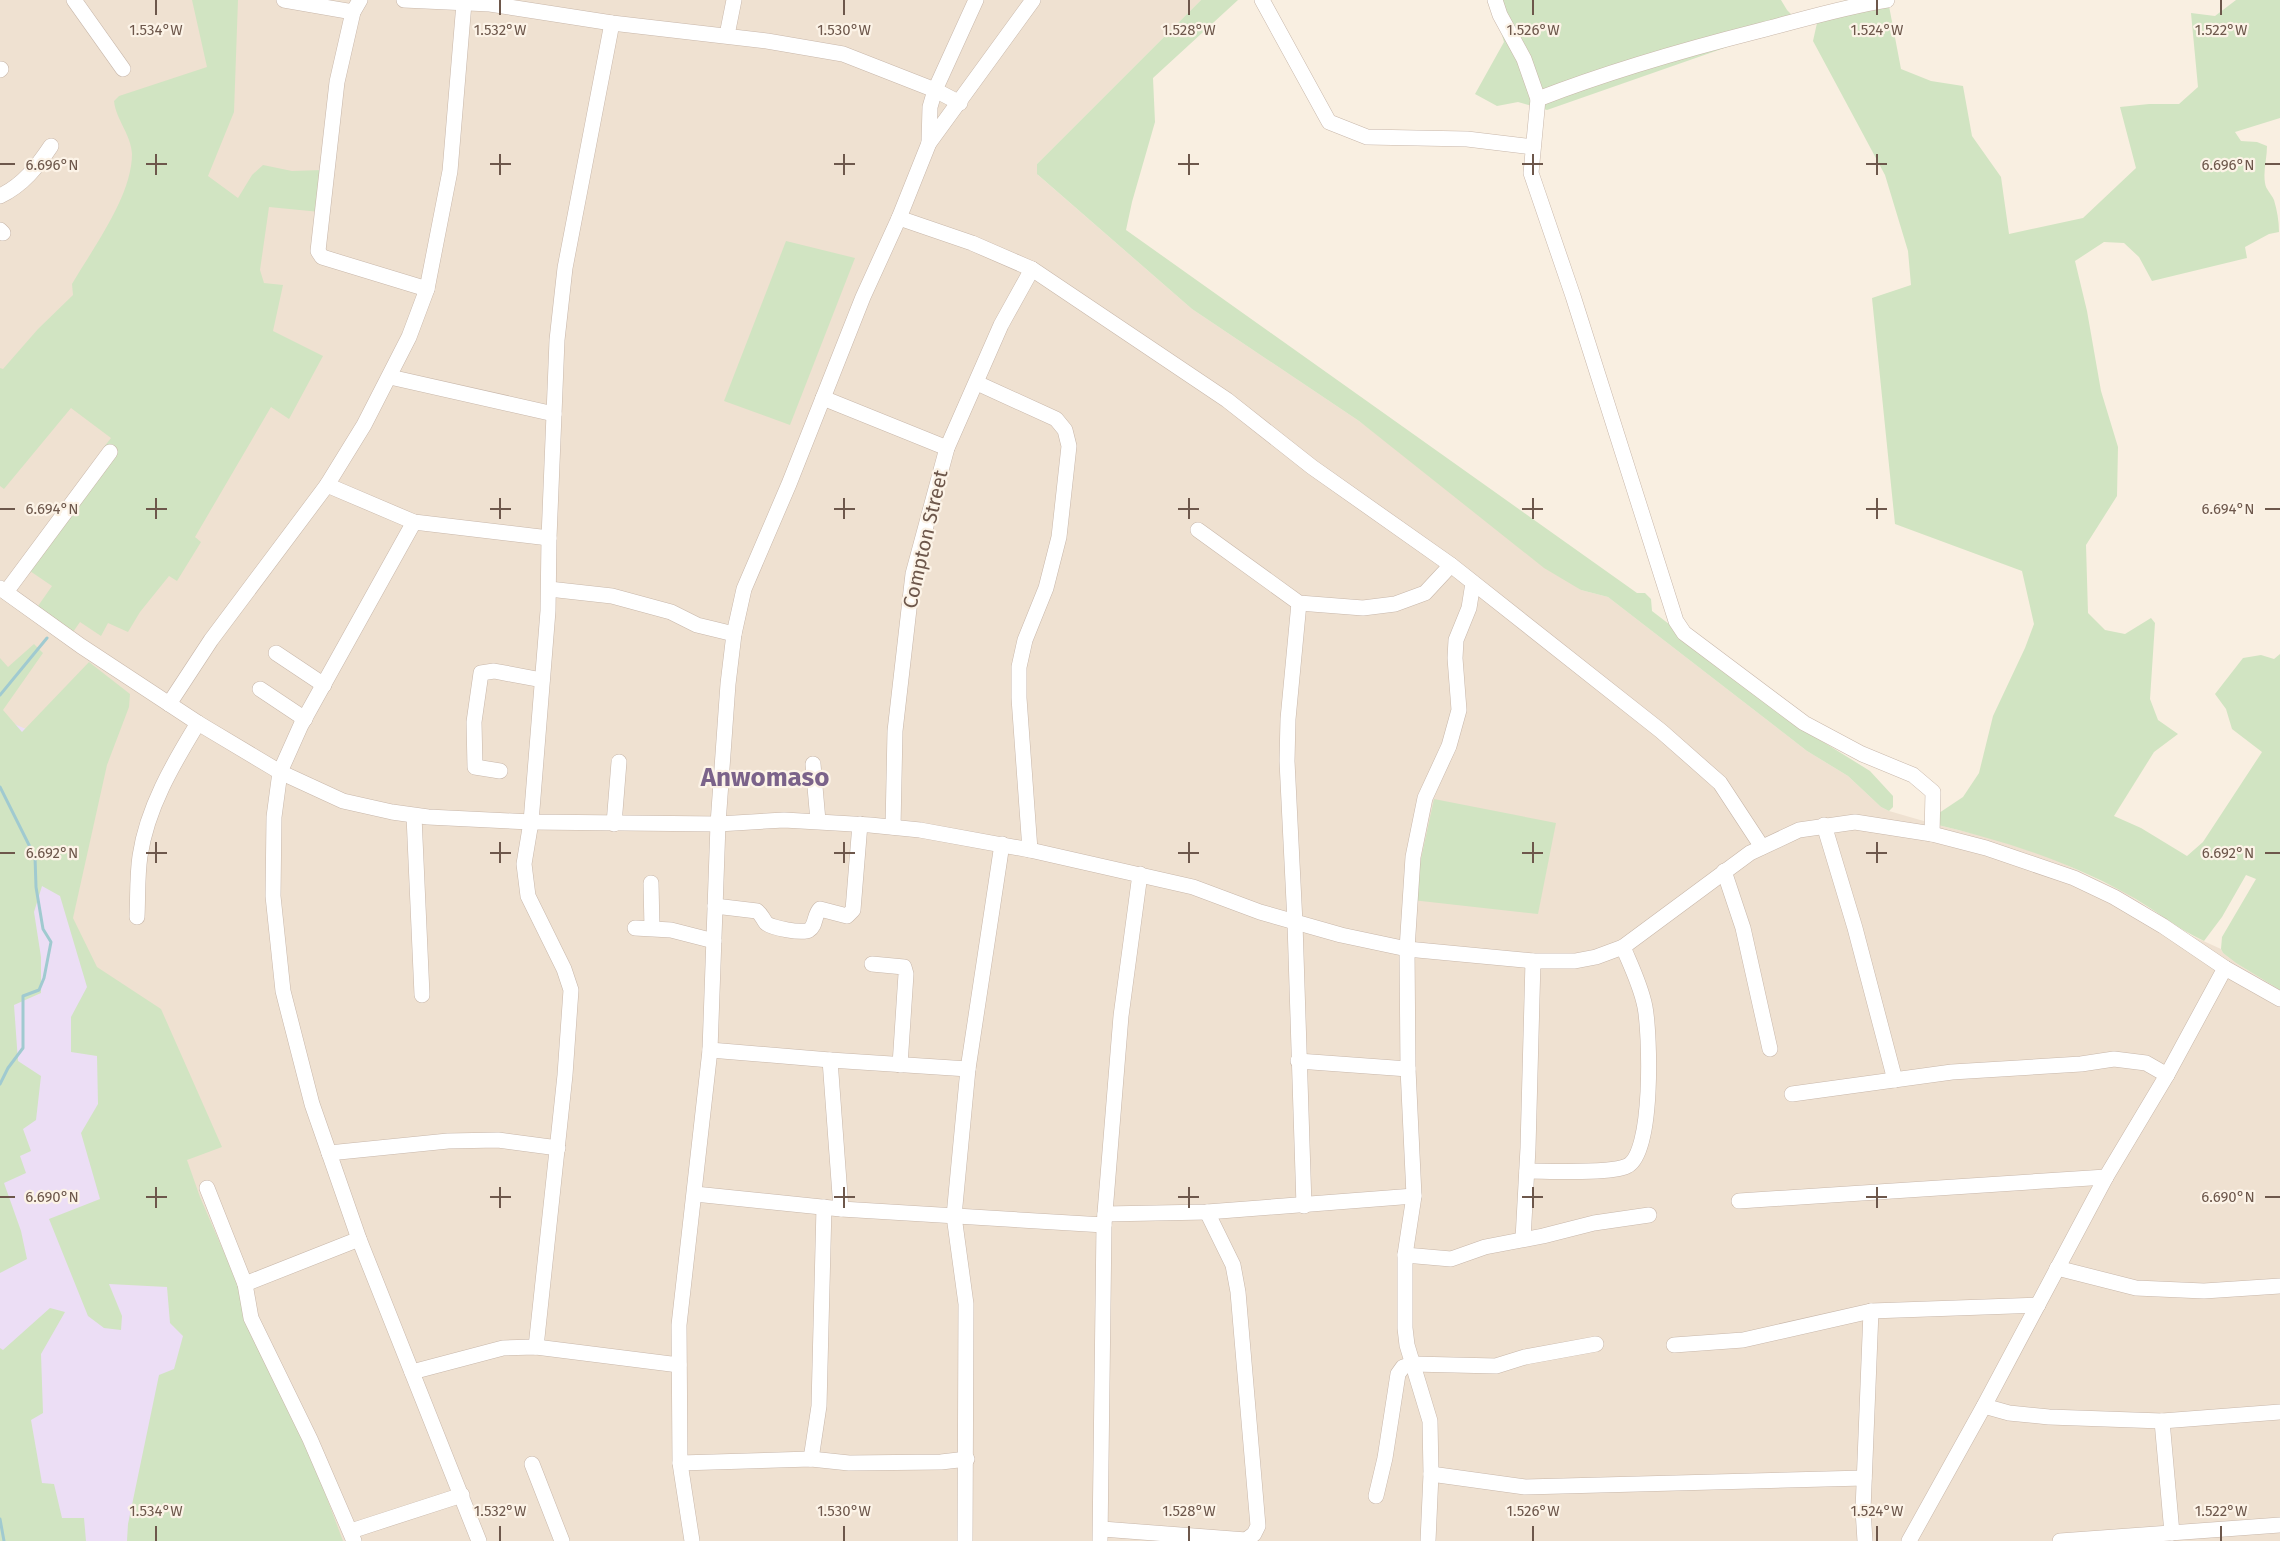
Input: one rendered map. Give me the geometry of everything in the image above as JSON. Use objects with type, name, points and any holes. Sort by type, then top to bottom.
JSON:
[{"type":"street","points":[[74,0],[123,69]]},
{"type":"street","points":[[284,0],[356,6],[338,82],[318,251],[322,257],[427,289]]},
{"type":"street","points":[[404,0],[490,2],[612,23],[727,35],[843,54],[960,102]]},
{"type":"street","points":[[727,35],[734,0]]},
{"type":"street","points":[[928,143],[930,107],[935,90],[976,0]]},
{"type":"street","points":[[688,1540],[680,1462],[679,1365],[683,1282],[710,1050],[718,824],[728,684],[734,634],[744,589],[928,143],[1033,0]]},
{"type":"street","points":[[1262,0],[1329,122],[1368,137],[1467,139],[1533,147]]},
{"type":"street","points":[[1495,0],[1500,15],[1524,60],[1538,99],[1531,173],[1676,621],[1684,633],[1804,723],[1862,754],[1913,775],[1923,782],[1934,792],[1932,834]]},
{"type":"street","points":[[1538,99],[1617,70],[1691,48],[1887,0]]},
{"type":"street","points":[[169,704],[211,640],[327,485],[364,425],[409,337],[427,289],[450,171],[464,3]]},
{"type":"street","points":[[536,1347],[558,1148],[571,990],[564,969],[525,888],[524,864],[531,822],[549,589],[557,340],[565,268],[612,23]]},
{"type":"street","points":[[0,196],[22,183],[40,164],[51,146]]},
{"type":"street","points":[[899,218],[972,243],[1032,269],[1227,400],[1312,466],[1451,565],[1698,762],[1720,783],[1762,847]]},
{"type":"street","name":"Compton Street","points":[[892,827],[895,731],[912,574],[947,448],[1002,325],[1032,269]]},
{"type":"street","points":[[390,377],[554,414]]},
{"type":"street","points":[[977,383],[1056,418],[1065,429],[1069,446],[1059,537],[1046,588],[1024,640],[1019,667],[1018,698],[1030,850]]},
{"type":"street","points":[[823,398],[947,448]]},
{"type":"street","points":[[110,452],[3,590],[81,646],[198,723],[280,772],[343,801],[414,816],[531,822],[718,824],[784,820],[892,827],[1002,844],[1140,874],[1193,887],[1295,923],[1407,949],[1533,961],[1575,961],[1596,957],[1623,947],[1724,871],[1762,847],[1798,830],[1855,822],[1932,834],[1986,848],[2074,878],[2114,897],[2163,926],[2225,968],[2280,999]]},
{"type":"street","points":[[327,485],[414,522],[549,538]]},
{"type":"street","points":[[414,522],[304,719],[280,772],[274,817],[273,896],[283,991],[312,1104],[359,1239],[479,1541]]},
{"type":"street","points":[[1198,530],[1299,603],[1363,608],[1395,604],[1425,593],[1451,565]]},
{"type":"street","points":[[1428,1541],[1431,1474],[1430,1421],[1412,1364],[1405,1328],[1405,1255],[1414,1196],[1408,1069],[1407,949],[1413,857],[1425,798],[1449,746],[1459,710],[1456,640],[1469,608],[1473,583]]},
{"type":"street","points":[[549,589],[612,596],[671,612],[697,625],[734,634]]},
{"type":"street","points":[[1299,603],[1288,719],[1287,761],[1295,923],[1304,1206]]},
{"type":"street","points":[[276,653],[324,685]]},
{"type":"street","points":[[500,771],[475,767],[474,722],[482,673],[494,671],[542,680]]},
{"type":"street","points":[[260,688],[304,719]]},
{"type":"street","points":[[137,917],[140,858],[154,805],[183,747],[198,723]]},
{"type":"street","points":[[615,824],[619,762]]},
{"type":"street","points":[[813,764],[818,821]]},
{"type":"street","points":[[414,816],[422,995]]},
{"type":"street","points":[[715,906],[757,911],[772,926],[802,932],[812,927],[816,913],[820,909],[847,916],[853,910],[860,824]]},
{"type":"street","points":[[1824,825],[1855,928],[1895,1080]]},
{"type":"street","points":[[965,1541],[966,1304],[954,1216],[968,1069],[1002,844]]},
{"type":"street","points":[[1724,871],[1743,928],[1770,1049]]},
{"type":"street","points":[[1140,874],[1121,1016],[1105,1220],[1101,1535],[1246,1541],[1254,1534],[1258,1526],[1238,1292],[1233,1266],[1207,1212]]},
{"type":"street","points":[[651,883],[652,928]]},
{"type":"street","points":[[635,928],[652,928],[714,941]]},
{"type":"street","points":[[1527,1171],[1614,1170],[1629,1166],[1637,1157],[1641,1147],[1646,1115],[1648,1039],[1645,1006],[1623,947]]},
{"type":"street","points":[[1523,1239],[1533,961]]},
{"type":"street","points":[[872,964],[904,967],[906,974],[900,1065]]},
{"type":"street","points":[[1909,1541],[2106,1177],[2167,1075],[2225,968]]},
{"type":"street","points":[[710,1050],[968,1069]]},
{"type":"street","points":[[1792,1094],[1952,1072],[2081,1064],[2114,1059],[2146,1063],[2167,1075]]},
{"type":"street","points":[[830,1060],[841,1209]]},
{"type":"street","points":[[1299,1061],[1408,1069]]},
{"type":"street","points":[[329,1153],[448,1140],[498,1140],[558,1148]]},
{"type":"street","points":[[1739,1201],[2106,1177]]},
{"type":"street","points":[[207,1188],[245,1284],[251,1318],[300,1418],[352,1536],[462,1495]]},
{"type":"street","points":[[695,1194],[841,1209],[954,1216],[1105,1220],[1414,1196]]},
{"type":"street","points":[[811,1459],[819,1406],[824,1207]]},
{"type":"street","points":[[1405,1255],[1451,1259],[1485,1247],[1594,1223],[1649,1215]]},
{"type":"street","points":[[245,1284],[359,1239]]},
{"type":"street","points":[[2057,1268],[2136,1288],[2204,1291],[2280,1286]]},
{"type":"street","points":[[1674,1345],[1743,1340],[1871,1311],[2038,1305]]},
{"type":"street","points":[[1865,1541],[1863,1510],[1871,1311]]},
{"type":"street","points":[[1376,1496],[1385,1458],[1398,1374],[1403,1367],[1412,1364],[1496,1366],[1535,1354],[1596,1344]]},
{"type":"street","points":[[412,1372],[504,1348],[536,1347],[679,1365]]},
{"type":"street","points":[[1984,1406],[2009,1413],[2049,1417],[2162,1420],[2280,1412]]},
{"type":"street","points":[[2162,1420],[2172,1533]]},
{"type":"street","points":[[680,1462],[811,1459],[849,1463],[941,1462],[967,1459]]},
{"type":"street","points":[[532,1464],[562,1541]]},
{"type":"street","points":[[1431,1474],[1525,1487],[1864,1478]]},
{"type":"street","points":[[2060,1541],[2280,1525]]},
{"type":"shaded area","points":[[0,0],[1201,0],[1037,164],[1038,175],[1192,309],[1359,421],[1581,590],[1608,597],[1807,751],[1848,776],[1881,807],[1934,824],[1995,839],[2052,858],[2126,893],[2188,934],[2221,949],[2236,963],[2280,990],[2280,1541],[0,1541]]},
{"type":"shaded area","points":[[0,718],[92,757],[69,922],[333,1541],[0,1541]]},
{"type":"green space","points":[[192,0],[238,0],[234,112],[208,176],[238,198],[252,175],[263,165],[292,171],[322,170],[320,212],[269,207],[260,270],[264,283],[283,285],[273,331],[323,356],[289,419],[271,407],[195,537],[201,542],[177,581],[169,576],[140,612],[128,632],[108,623],[101,636],[80,622],[73,632],[38,606],[52,586],[27,569],[113,454],[104,447],[111,438],[71,408],[4,489],[0,486],[0,368],[3,369],[38,329],[73,295],[72,284],[119,204],[126,187],[132,154],[114,101],[119,96],[207,67]]},
{"type":"green space","points":[[1201,0],[1238,0],[1153,78],[1155,122],[1126,230],[1637,593],[1645,593],[1651,599],[1652,611],[1820,740],[1870,771],[1893,796],[1893,807],[1889,811],[1881,807],[1848,776],[1807,751],[1608,597],[1581,590],[1544,568],[1359,421],[1192,309],[1037,174],[1037,164]]},
{"type":"green space","points":[[1492,0],[1781,0],[1792,15],[1790,25],[1547,110],[1518,102],[1497,106],[1475,94],[1504,42]]},
{"type":"green space","points":[[2236,0],[2280,0],[2280,118],[2235,132],[2241,141],[2257,142],[2267,146],[2265,183],[2274,200],[2279,232],[2269,234],[2245,247],[2247,258],[2152,281],[2139,257],[2124,243],[2104,242],[2075,261],[2087,311],[2101,391],[2118,447],[2117,496],[2086,545],[2088,613],[2105,630],[2125,634],[2151,618],[2155,623],[2150,699],[2158,720],[2178,734],[2154,752],[2114,816],[2141,828],[2187,856],[2203,842],[2262,752],[2232,729],[2226,709],[2215,694],[2243,658],[2261,655],[2274,659],[2280,654],[2280,990],[2236,963],[2221,949],[2222,937],[2256,879],[2246,875],[2222,917],[2204,941],[2125,893],[2056,861],[2008,844],[1934,824],[1936,815],[1963,797],[1979,773],[1993,716],[2034,624],[2022,571],[1895,524],[1872,298],[1911,285],[1908,251],[1885,175],[1813,41],[1817,23],[1857,10],[1889,6],[1901,69],[1931,81],[1963,86],[1972,136],[2001,177],[2009,234],[2083,218],[2136,168],[2120,107],[2179,104],[2198,87],[2191,13],[2215,16]]},
{"type":"green space","points":[[786,241],[855,258],[790,425],[724,401]]},
{"type":"green space","points":[[34,644],[43,653],[3,710],[22,732],[89,662],[130,694],[129,707],[107,765],[73,918],[97,967],[161,1009],[222,1147],[187,1160],[200,1197],[304,1437],[343,1541],[127,1541],[128,1524],[159,1375],[174,1369],[183,1336],[170,1323],[167,1287],[109,1284],[122,1316],[121,1330],[104,1328],[88,1316],[49,1219],[100,1199],[81,1133],[98,1104],[97,1056],[71,1052],[71,1017],[87,987],[60,896],[42,886],[34,912],[41,957],[41,993],[14,1005],[18,1061],[41,1076],[36,1120],[23,1129],[31,1151],[20,1156],[26,1173],[4,1183],[21,1231],[27,1259],[0,1273],[0,658],[8,667]]},
{"type":"green space","points":[[1434,799],[1556,823],[1538,914],[1412,900]]},
{"type":"green space","points":[[50,1308],[65,1312],[41,1354],[43,1413],[31,1420],[42,1483],[54,1484],[62,1518],[84,1518],[86,1541],[0,1541],[0,1348],[3,1350]]},
{"type":"waterway","points":[[0,695],[47,638]]},
{"type":"waterway","points":[[0,787],[35,857],[36,887],[43,929],[51,942],[44,978],[39,990],[23,996],[23,1048],[8,1068],[0,1084]]},
{"type":"waterway","points":[[0,1519],[4,1541]]},
{"type":"district","name":"Anwomaso","points":[[765,777]]}]
